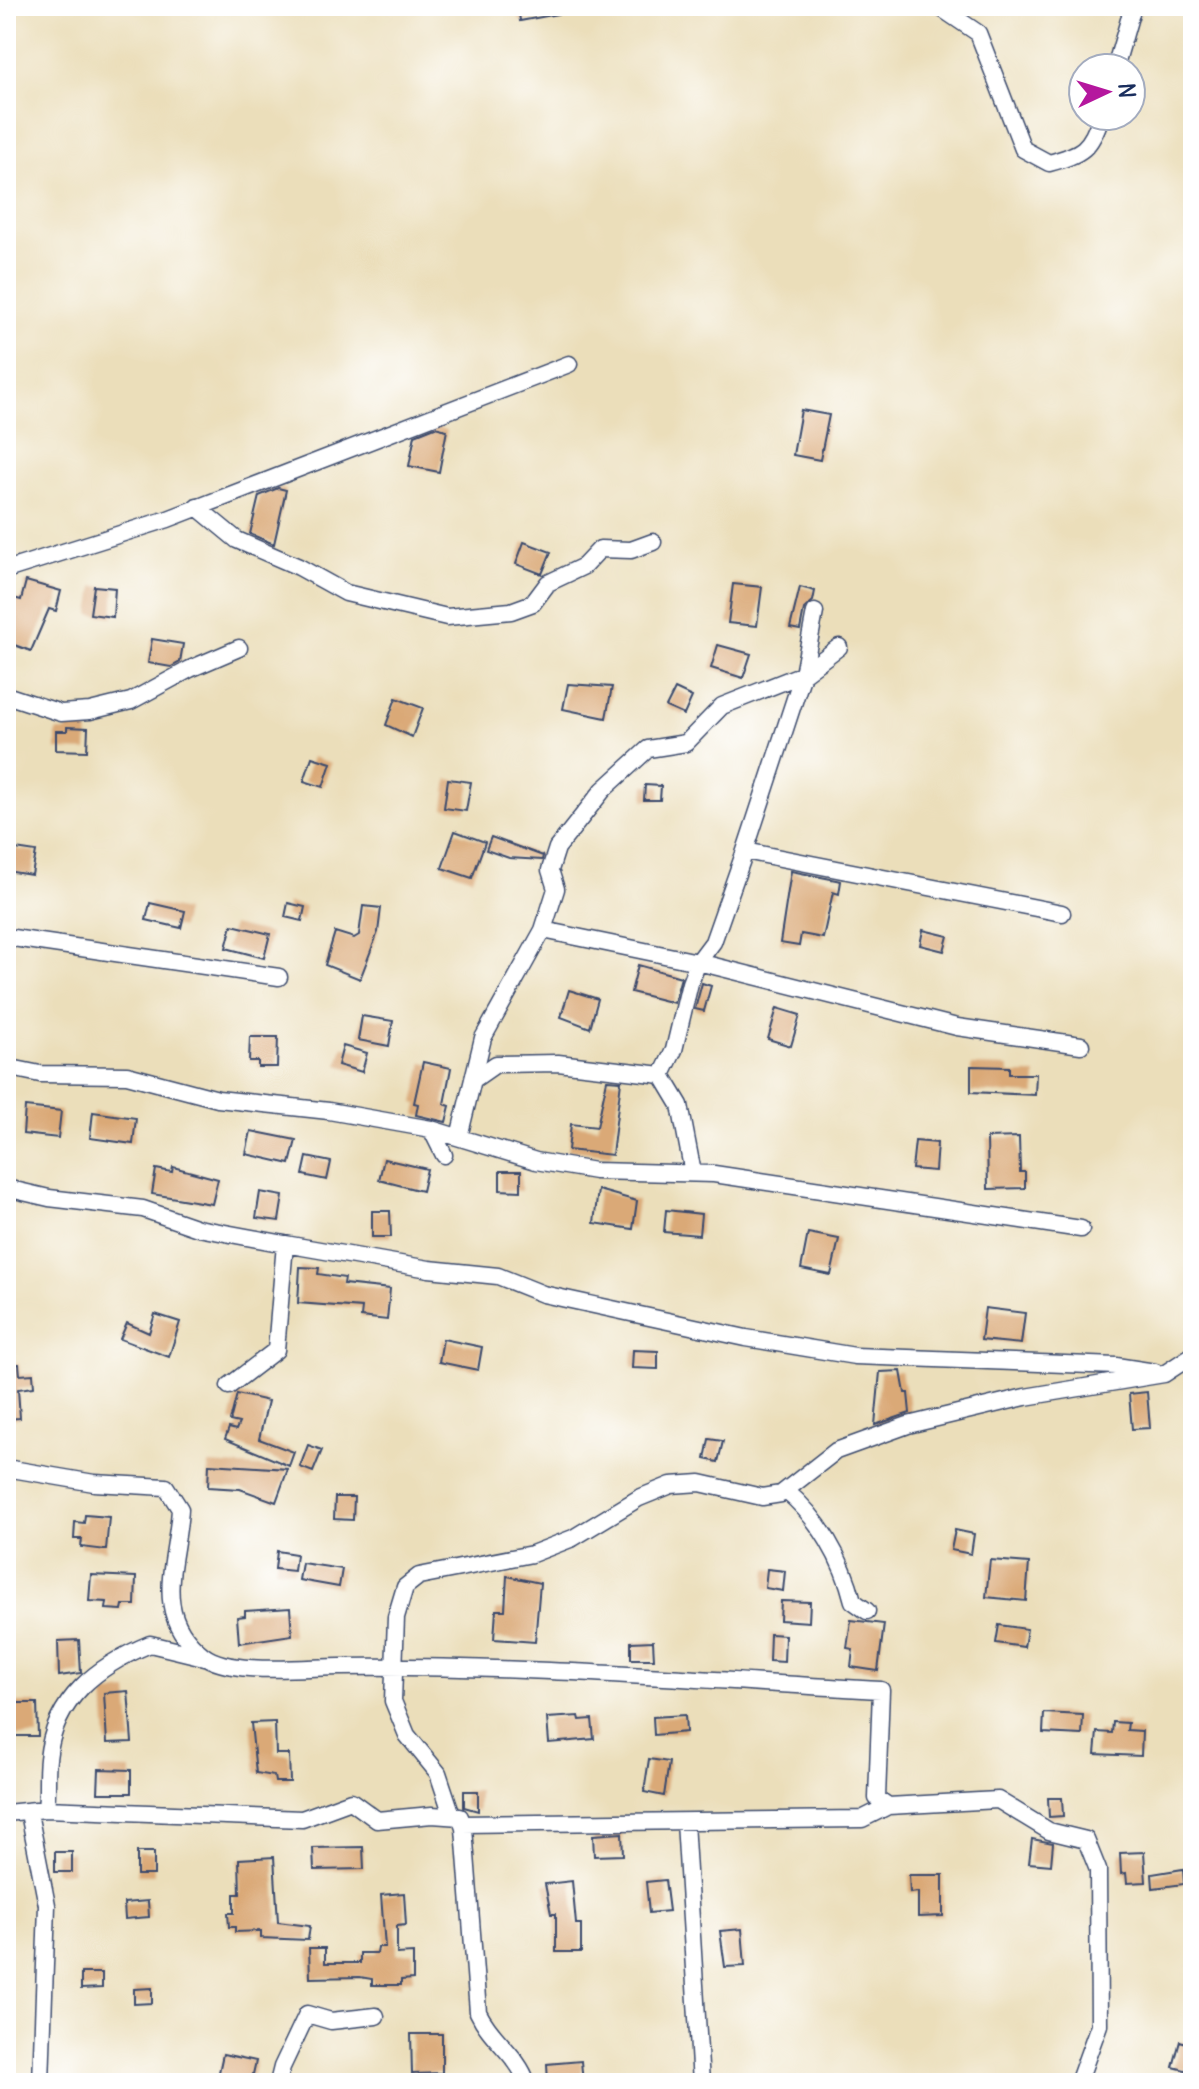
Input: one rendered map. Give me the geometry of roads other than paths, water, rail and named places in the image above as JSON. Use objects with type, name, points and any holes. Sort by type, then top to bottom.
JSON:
[{"type":"street","points":[[938,6],[978,33],[1023,149],[1049,163],[1077,156],[1096,132]]},
{"type":"street","points":[[1120,52],[1133,6]]},
{"type":"street","points":[[6,570],[65,554],[197,507],[569,364]]},
{"type":"street","points":[[197,507],[237,540],[299,567],[346,593],[447,617],[511,611],[533,603],[548,583],[584,566],[600,549],[631,550],[653,542]]},
{"type":"street","points":[[662,1075],[674,1050],[698,962],[713,942],[745,851],[803,674],[815,612]]},
{"type":"street","points":[[459,1137],[483,1038],[543,930],[556,889],[550,870],[557,848],[603,790],[648,749],[686,743],[722,706],[803,674],[839,647]]},
{"type":"street","points":[[6,695],[61,713],[90,711],[131,701],[190,669],[239,648]]},
{"type":"street","points":[[745,851],[1062,913]]},
{"type":"street","points":[[543,930],[698,962],[957,1027],[1081,1045]]},
{"type":"street","points":[[6,937],[279,977]]},
{"type":"street","points":[[473,1080],[496,1064],[558,1063],[662,1075]]},
{"type":"street","points":[[6,1067],[40,1074],[127,1075],[218,1099],[329,1111],[431,1129],[536,1161],[580,1168],[693,1173],[813,1187],[1081,1229]]},
{"type":"street","points":[[662,1075],[680,1105],[693,1173]]},
{"type":"street","points":[[431,1129],[444,1155]]},
{"type":"street","points":[[6,1188],[49,1198],[143,1209],[198,1228],[285,1244],[429,1269],[498,1276],[543,1294],[746,1338],[855,1356],[1116,1366],[1164,1374]]},
{"type":"street","points":[[229,1386],[276,1350],[285,1244]]},
{"type":"street","points":[[527,2083],[522,2070],[486,2029],[478,2012],[457,1820],[438,1773],[397,1719],[393,1701],[393,1666],[396,1617],[405,1587],[419,1576],[532,1554],[573,1538],[639,1498],[671,1485],[700,1483],[762,1497],[786,1491],[836,1451],[908,1425],[1025,1397],[1164,1374],[1193,1355]]},
{"type":"street","points":[[6,1468],[94,1483],[166,1487],[180,1509],[167,1599],[181,1632],[204,1657],[214,1660]]},
{"type":"street","points":[[786,1491],[809,1510],[848,1581],[853,1601],[867,1611]]},
{"type":"street","points":[[41,2083],[47,1905],[38,1811],[48,1758],[62,1707],[97,1672],[150,1644],[170,1646],[234,1667],[393,1666],[881,1690],[877,1798],[888,1806]]},
{"type":"street","points":[[6,1813],[38,1811],[275,1820],[302,1819],[351,1801],[377,1820],[685,1822],[862,1819],[888,1806],[998,1800],[1049,1831],[1086,1840],[1098,1870],[1099,2025],[1078,2083]]},
{"type":"street","points":[[685,1822],[701,2083]]},
{"type":"street","points":[[278,2083],[282,2067],[307,2014],[331,2021],[376,2016]]}]
